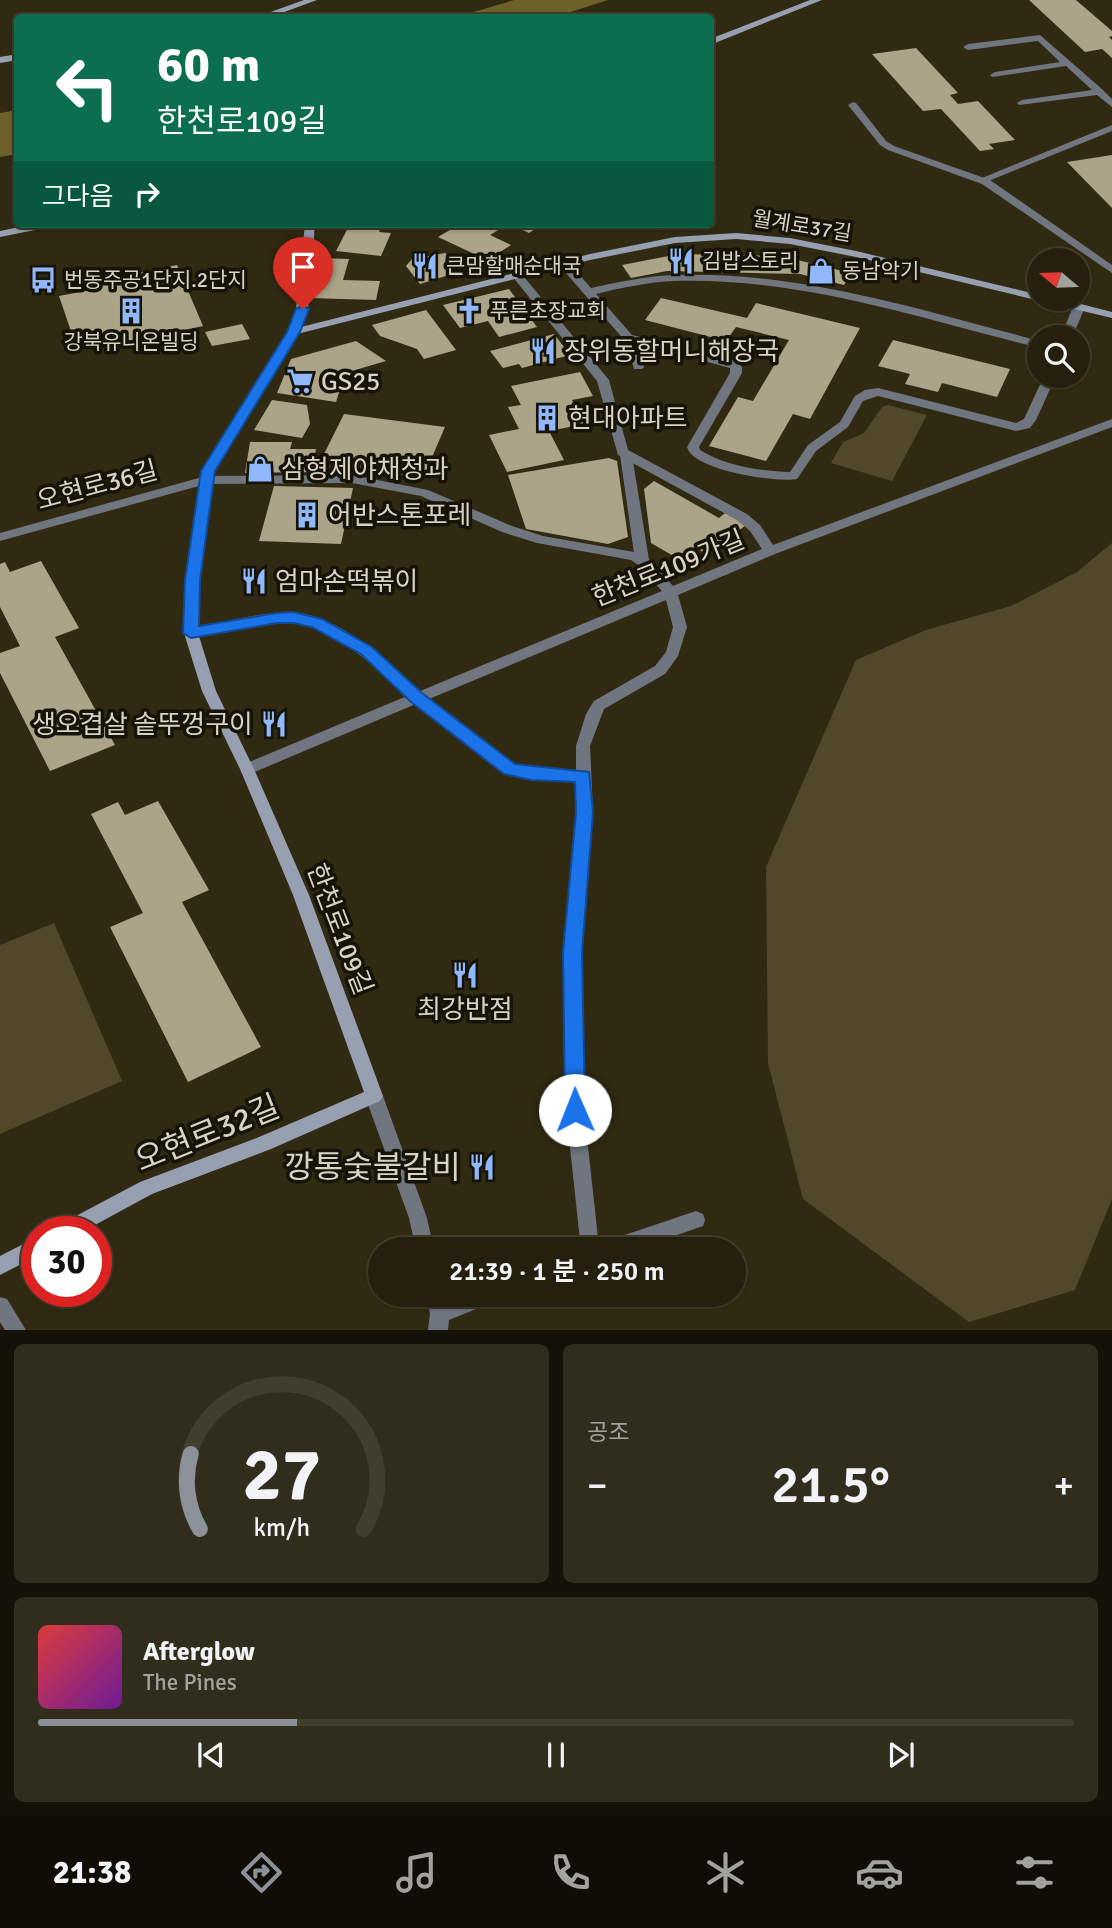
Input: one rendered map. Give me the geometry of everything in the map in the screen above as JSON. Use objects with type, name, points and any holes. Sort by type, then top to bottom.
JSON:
[{"type":"street","points":[[270,14],[313,0]]},
{"type":"street","points":[[714,40],[818,0]]},
{"type":"street","points":[[968,47],[1040,38],[1112,104]]},
{"type":"street","points":[[995,75],[1069,63]]},
{"type":"street","points":[[1022,103],[1100,92]]},
{"type":"street","points":[[853,105],[883,143],[982,180],[1112,270]]},
{"type":"street","points":[[982,180],[1112,128]]},
{"type":"street","points":[[0,234],[30,228]]},
{"type":"street","name":"한천로109길","points":[[310,228],[303,309],[293,332],[214,459],[206,480],[193,580],[191,633],[209,691],[247,769],[301,895],[418,1218],[422,1237]]},
{"type":"street","name":"월계로37길","points":[[293,332],[516,274],[675,240],[763,237],[856,254],[1027,295]]},
{"type":"street","points":[[563,263],[627,337],[636,351],[638,367]]},
{"type":"street","points":[[516,274],[603,380],[618,444],[626,455],[742,517],[755,527],[770,551]]},
{"type":"street","points":[[588,292],[673,278],[788,284],[838,293],[1027,342]]},
{"type":"street","points":[[1090,310],[1112,315]]},
{"type":"street","points":[[627,337],[732,363],[736,373],[693,447],[694,452],[707,460],[775,477],[793,476],[799,471],[814,446],[844,425],[858,397],[866,393],[878,392],[1016,428],[1026,425],[1030,420],[1045,388]]},
{"type":"street","name":"한천로109가길","points":[[247,769],[770,551],[1112,423]]},
{"type":"street","points":[[626,455],[642,560]]},
{"type":"street","points":[[206,480],[370,481],[424,494],[534,538],[630,555],[642,560],[670,591],[680,627],[668,662],[650,678],[599,705],[593,714],[583,746],[585,812],[572,952],[575,1110],[589,1237]]},
{"type":"street","name":"오현로36길","points":[[0,537],[206,480]]},
{"type":"street","points":[[191,633],[277,618],[293,617],[317,622],[366,650],[417,697],[510,770],[531,774],[583,776]]},
{"type":"street","name":"오현로32길","points":[[94,1216],[146,1188],[374,1096]]},
{"type":"street","points":[[646,1237],[696,1220]]},
{"type":"street","points":[[0,1266],[21,1255]]},
{"type":"street","points":[[0,1306],[17,1329]]},
{"type":"street","points":[[438,1313],[455,1307]]},
{"type":"shaded area","points":[[514,0],[608,0],[564,14],[467,14]]},
{"type":"shaded area","points":[[14,111],[14,155],[0,157],[0,113]]},
{"type":"shaded area","points":[[888,405],[927,415],[892,481],[831,463],[843,442],[864,433],[882,407]]},
{"type":"shaded area","points":[[1112,543],[1112,1199],[1075,1290],[969,1322],[803,1199],[768,1063],[766,867],[856,660],[926,630],[1011,606],[1077,572]]},
{"type":"shaded area","points":[[54,923],[122,1081],[0,1134],[0,945]]},
{"type":"building","points":[[1029,0],[1076,0],[1112,31],[1112,36],[1109,37],[1112,40],[1112,58],[1102,49],[1085,52]]},
{"type":"building","points":[[916,48],[958,93],[950,95],[958,104],[978,101],[1015,140],[989,144],[994,149],[980,151],[941,109],[923,111],[872,54]]},
{"type":"building","points":[[1112,155],[1112,208],[1067,162]]},
{"type":"building","points":[[348,228],[381,228],[379,232],[391,233],[381,256],[336,251]]},
{"type":"building","points":[[453,228],[501,228],[490,235],[511,245],[487,260],[438,237]]},
{"type":"building","points":[[518,228],[537,228],[529,233]]},
{"type":"building","points":[[445,253],[471,268],[420,284],[406,266],[412,259]]},
{"type":"building","points":[[679,254],[781,256],[851,273],[844,285],[800,274],[667,271],[631,278],[622,265]]},
{"type":"building","points":[[320,258],[349,259],[343,280],[380,281],[376,300],[309,298]]},
{"type":"building","name":"강북유니온빌딩","points":[[177,265],[203,326],[114,345],[111,336],[75,343],[59,296],[91,290],[89,283]]},
{"type":"building","points":[[509,289],[537,327],[499,337],[488,321],[460,328],[443,305]]},
{"type":"building","points":[[661,298],[747,318],[756,303],[860,328],[810,419],[793,414],[766,461],[709,446],[738,397],[753,401],[789,340],[736,327],[726,341],[645,320]]},
{"type":"building","points":[[426,310],[456,350],[424,359],[417,349],[380,336],[372,325]]},
{"type":"building","points":[[242,324],[250,339],[212,346],[205,332]]},
{"type":"building","points":[[554,334],[570,355],[522,368],[519,364],[503,368],[490,351]]},
{"type":"building","points":[[893,340],[1010,369],[997,397],[942,383],[938,392],[905,384],[910,374],[878,366]]},
{"type":"building","points":[[356,341],[386,361],[345,373],[336,402],[277,393],[291,359]]},
{"type":"building","name":"현대아파트","points":[[580,372],[593,396],[572,400],[585,424],[549,431],[564,460],[507,472],[489,435],[519,429],[508,407],[521,405],[511,386]]},
{"type":"building","points":[[272,400],[307,405],[310,424],[302,438],[254,430]]},
{"type":"building","points":[[344,414],[445,427],[423,478],[338,466],[341,461],[322,458]]},
{"type":"building","points":[[250,442],[292,442],[290,449],[316,449],[312,472],[245,473]]},
{"type":"building","points":[[609,458],[617,461],[628,537],[608,544],[526,529],[508,475]]},
{"type":"building","points":[[654,481],[719,518],[725,513],[746,525],[708,555],[698,549],[682,561],[651,543],[644,489]]},
{"type":"building","name":"어반스톤포레","points":[[274,486],[353,488],[341,544],[259,541]]},
{"type":"building","points":[[41,561],[79,628],[55,637],[115,745],[50,771],[0,673],[0,653],[20,646],[0,607],[0,564],[5,562],[10,572]]},
{"type":"building","points":[[158,801],[209,890],[182,902],[261,1047],[188,1082],[110,927],[143,913],[91,814],[118,802],[125,815]]},
{"type":"place","name":"김밥스토리","points":[[681,261]]},
{"type":"place","name":"큰맘할매순대국","points":[[425,266]]},
{"type":"place","name":"동남악기","points":[[821,271]]},
{"type":"place","name":"번동주공1단지.2단지","points":[[43,280]]},
{"type":"place","name":"강북유니온빌딩","points":[[131,311]]},
{"type":"place","name":"푸른초장교회","points":[[469,311]]},
{"type":"place","name":"장위동할머니해장국","points":[[543,351]]},
{"type":"place","name":"GS25","points":[[300,381]]},
{"type":"place","name":"현대아파트","points":[[547,418]]},
{"type":"place","name":"삼형제야채청과","points":[[260,469]]},
{"type":"place","name":"어반스톤포레","points":[[307,515]]},
{"type":"place","name":"엄마손떡볶이","points":[[254,581]]},
{"type":"place","name":"생오겹살 솥뚜껑구이","points":[[274,724]]},
{"type":"place","name":"최강반점","points":[[465,975]]},
{"type":"place","name":"깡통숯불갈비","points":[[482,1167]]},
{"type":"route","points":[[303,309],[293,332],[208,471],[193,580],[191,633],[277,618],[293,617],[317,622],[366,650],[417,697],[510,770],[531,774],[583,776],[585,812],[572,952],[575,1110]]}]
